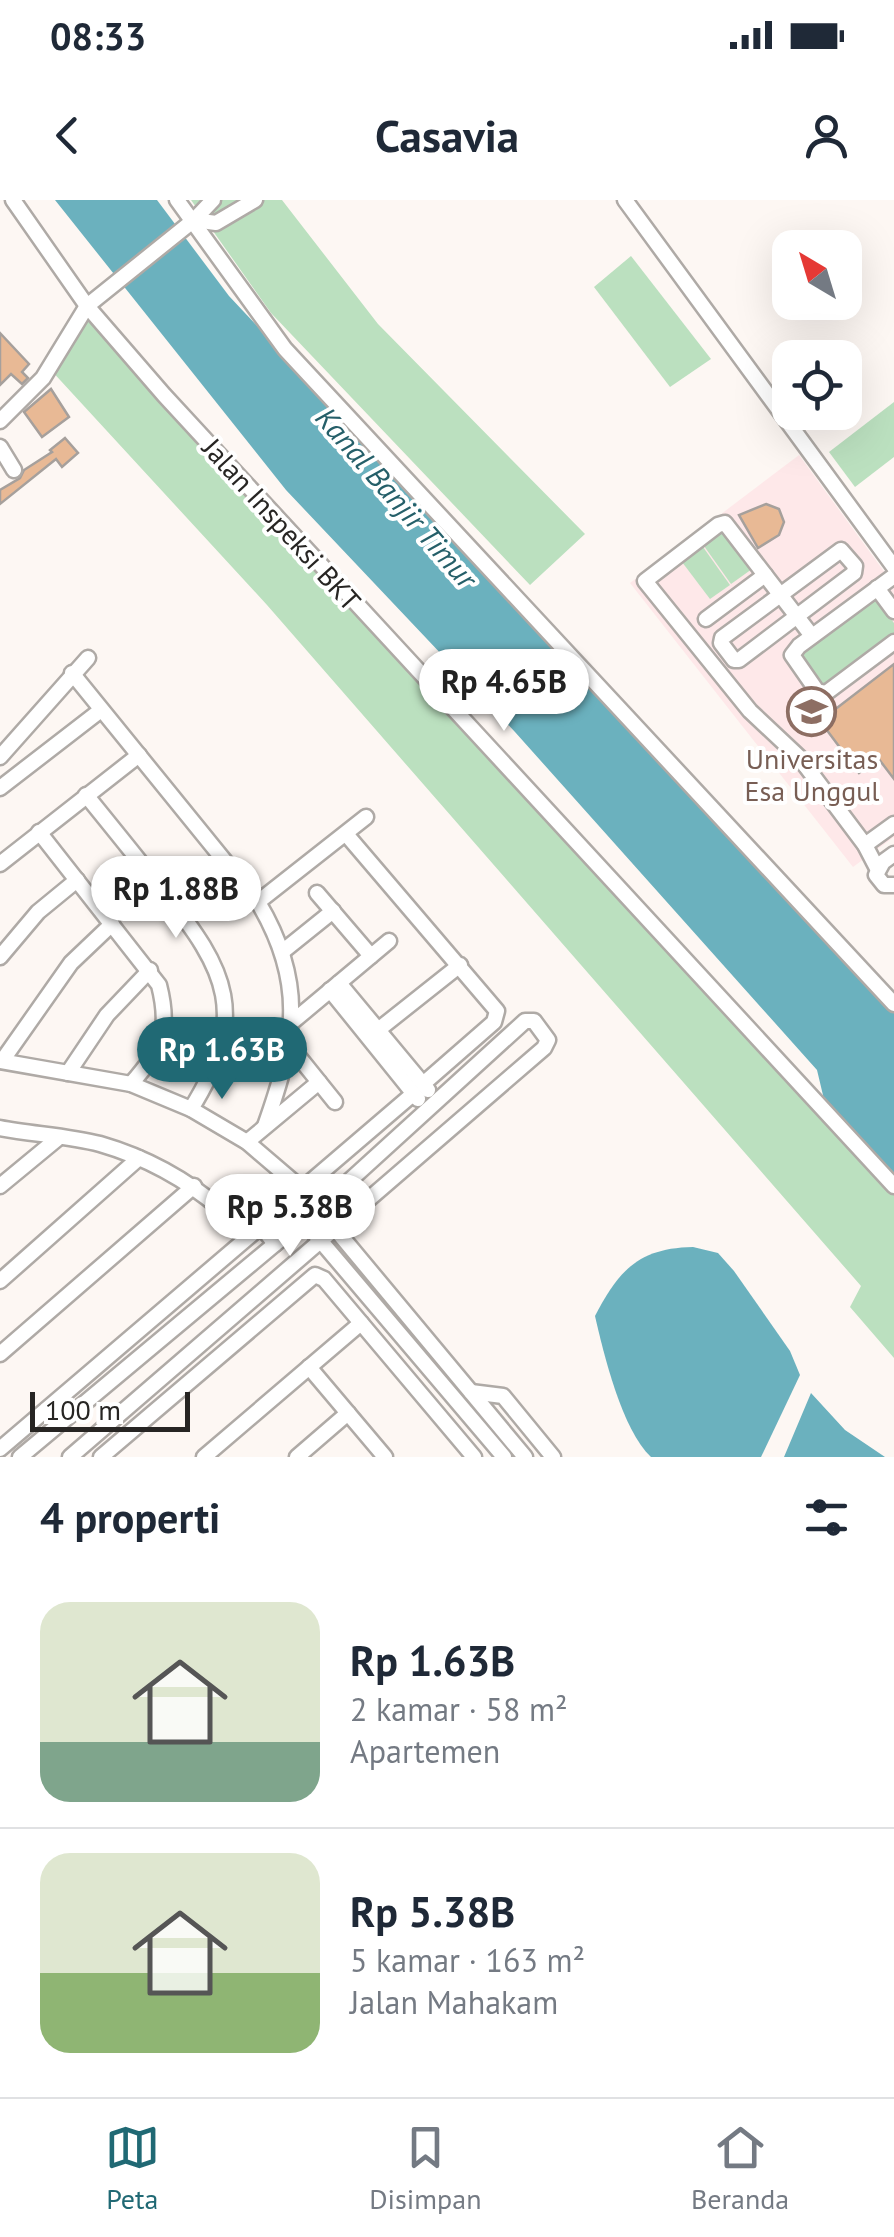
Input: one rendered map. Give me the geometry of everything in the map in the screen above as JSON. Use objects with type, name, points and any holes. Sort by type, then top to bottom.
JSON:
[{"type":"street","name":"Jalan Inspeksi BKT","points":[[12,200],[91,302],[388,642],[894,1186]]},
{"type":"street","points":[[177,200],[187,225],[285,349],[894,1004]]},
{"type":"street","points":[[185,200],[187,225]]},
{"type":"street","points":[[0,420],[43,378],[91,302],[213,200]]},
{"type":"street","points":[[187,225],[216,223],[255,200]]},
{"type":"street","points":[[625,200],[894,567]]},
{"type":"street","points":[[0,448],[14,470]]},
{"type":"street","points":[[812,636],[722,523],[645,581],[750,712],[799,757],[865,845],[878,870]]},
{"type":"street","points":[[838,550],[844,552],[855,566],[854,573],[798,616],[736,661],[720,643],[838,550]]},
{"type":"street","points":[[706,619],[765,574]]},
{"type":"street","points":[[885,583],[894,599]]},
{"type":"street","points":[[885,583],[894,610]]},
{"type":"street","points":[[885,583],[792,655],[821,694],[826,694],[894,642]]},
{"type":"street","points":[[0,757],[88,658]]},
{"type":"street","points":[[72,672],[258,902],[282,952],[291,990],[290,1046],[264,1126]]},
{"type":"street","points":[[0,788],[101,710]]},
{"type":"street","points":[[0,864],[138,755]]},
{"type":"street","points":[[86,795],[200,937],[216,966],[226,1030],[219,1060],[191,1110]]},
{"type":"street","points":[[258,902],[366,817]]},
{"type":"street","points":[[865,845],[894,824]]},
{"type":"street","points":[[40,832],[158,985],[166,1011],[164,1035],[154,1058],[131,1084]]},
{"type":"street","points":[[302,1189],[415,1085],[494,1022],[498,1014],[346,834]]},
{"type":"street","points":[[894,854],[876,874],[880,883],[894,885]]},
{"type":"street","points":[[0,957],[38,912],[77,880]]},
{"type":"street","points":[[317,893],[371,956]]},
{"type":"street","points":[[282,952],[332,912]]},
{"type":"street","points":[[112,924],[70,964],[1,1061],[131,1084],[191,1110],[247,1142],[318,1207],[525,1457]]},
{"type":"street","points":[[291,1023],[389,940]]},
{"type":"street","points":[[378,1030],[460,965]]},
{"type":"street","points":[[68,1073],[106,1015],[150,970]]},
{"type":"street","points":[[335,987],[378,1030],[415,1085]]},
{"type":"street","points":[[335,987],[432,1104]]},
{"type":"street","points":[[20,1457],[303,1220],[527,1020],[534,1021],[547,1037],[544,1048],[70,1457]]},
{"type":"street","points":[[290,1046],[335,1102]]},
{"type":"street","points":[[247,1142],[319,1082]]},
{"type":"street","points":[[0,1128],[97,1143],[139,1158],[194,1186],[222,1210]]},
{"type":"street","points":[[0,1186],[57,1138]]},
{"type":"street","points":[[0,1281],[139,1158]]},
{"type":"street","points":[[0,1354],[194,1186]]},
{"type":"street","points":[[303,1220],[504,1457]]},
{"type":"street","points":[[0,1449],[259,1228],[275,1244]]},
{"type":"street","points":[[101,1457],[311,1276],[324,1279],[474,1457]]},
{"type":"street","points":[[204,1457],[361,1323]]},
{"type":"street","points":[[310,1367],[385,1457]]},
{"type":"street","points":[[73,1387],[85,1403]]},
{"type":"street","points":[[471,1392],[503,1396],[553,1457]]},
{"type":"street","points":[[296,1457],[348,1413]]},
{"type":"shaded area","name":"Universitas Esa Unggul","points":[[799,455],[894,585],[894,837],[853,867],[630,583]]},
{"type":"green space","points":[[191,200],[282,200],[378,324],[585,534],[530,585],[271,313]]},
{"type":"green space","points":[[631,256],[711,359],[670,387],[594,287]]},
{"type":"green space","points":[[87,306],[894,1186],[894,1358],[850,1307],[861,1286],[267,605],[49,368]]},
{"type":"green space","points":[[894,402],[894,457],[855,487],[829,452]]},
{"type":"green space","points":[[724,531],[752,569],[731,584],[704,546]]},
{"type":"green space","points":[[703,547],[730,585],[710,599],[682,562]]},
{"type":"green space","points":[[875,599],[894,623],[894,634],[823,685],[801,654]]},
{"type":"water","name":"Kanal Banjir Timur","points":[[55,200],[157,200],[229,296],[742,841],[894,1011],[894,1187],[827,1112],[817,1070],[515,732],[286,490]]},
{"type":"water","points":[[693,1247],[718,1253],[734,1271],[790,1351],[800,1375],[761,1457],[651,1457],[631,1429],[603,1351],[595,1316],[622,1274],[658,1252]]},
{"type":"water","points":[[811,1393],[845,1430],[885,1457],[784,1457]]},
{"type":"building","points":[[0,333],[29,364],[22,372],[28,378],[22,384],[11,374],[0,385]]},
{"type":"building","points":[[51,389],[69,417],[42,437],[24,412]]},
{"type":"building","points":[[65,438],[78,453],[62,467],[56,459],[0,504],[0,490],[20,478],[24,470],[52,452]]},
{"type":"building","points":[[766,504],[779,509],[784,522],[779,535],[758,548],[739,515]]},
{"type":"building","points":[[894,664],[894,779],[878,758],[859,773],[820,721]]},
{"type":"place","name":"Universitas Esa Unggul","points":[[812,711]]}]
